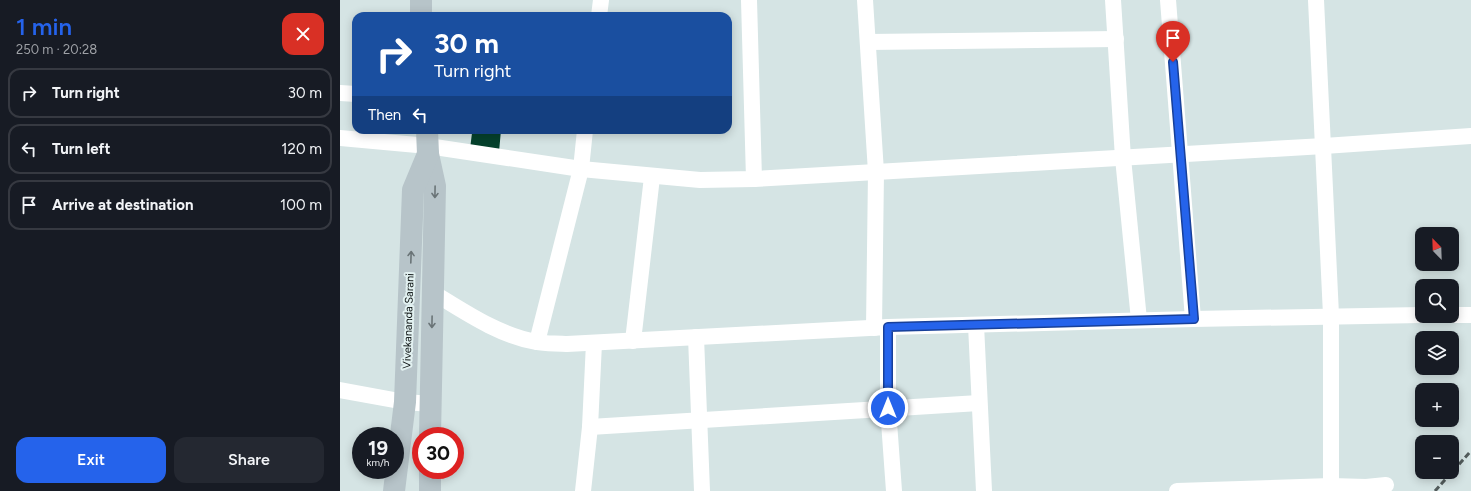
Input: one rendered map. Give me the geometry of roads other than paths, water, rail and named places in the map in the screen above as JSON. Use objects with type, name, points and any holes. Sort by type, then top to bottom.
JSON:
[{"type":"street","points":[[421,0],[421,12]]},
{"type":"street","points":[[600,12],[601,0]]},
{"type":"street","points":[[749,0],[754,179]]},
{"type":"street","points":[[865,0],[876,172],[881,327],[894,491]]},
{"type":"street","points":[[1113,0],[1123,158],[1139,320]]},
{"type":"street","points":[[1168,0],[1194,319]]},
{"type":"street","points":[[1316,0],[1331,316],[1331,486]]},
{"type":"street","points":[[868,42],[1116,39]]},
{"type":"street","points":[[340,93],[352,94]]},
{"type":"street","points":[[537,342],[581,169],[585,134]]},
{"type":"street","points":[[340,138],[428,143],[581,169],[700,180],[754,179],[1123,158],[1471,136]]},
{"type":"street","name":"Vivekananda Sarani","points":[[428,143],[435,186],[430,427]]},
{"type":"street","name":"Vivekananda Sarani","points":[[394,491],[405,402],[413,190],[428,143]]},
{"type":"street","points":[[633,340],[652,176]]},
{"type":"street","points":[[432,292],[499,330],[537,342],[567,344],[881,327],[1139,320],[1415,315]]},
{"type":"street","points":[[1459,315],[1471,315]]},
{"type":"street","points":[[976,325],[984,491]]},
{"type":"street","points":[[696,337],[702,491]]},
{"type":"street","points":[[583,491],[590,427],[594,343]]},
{"type":"street","points":[[340,390],[405,402],[431,404]]},
{"type":"street","points":[[590,427],[979,403]]},
{"type":"street","points":[[430,479],[430,491]]},
{"type":"street","points":[[1177,491],[1331,486],[1364,489],[1386,485]]},
{"type":"railway","points":[[1435,491],[1471,451]]}]
